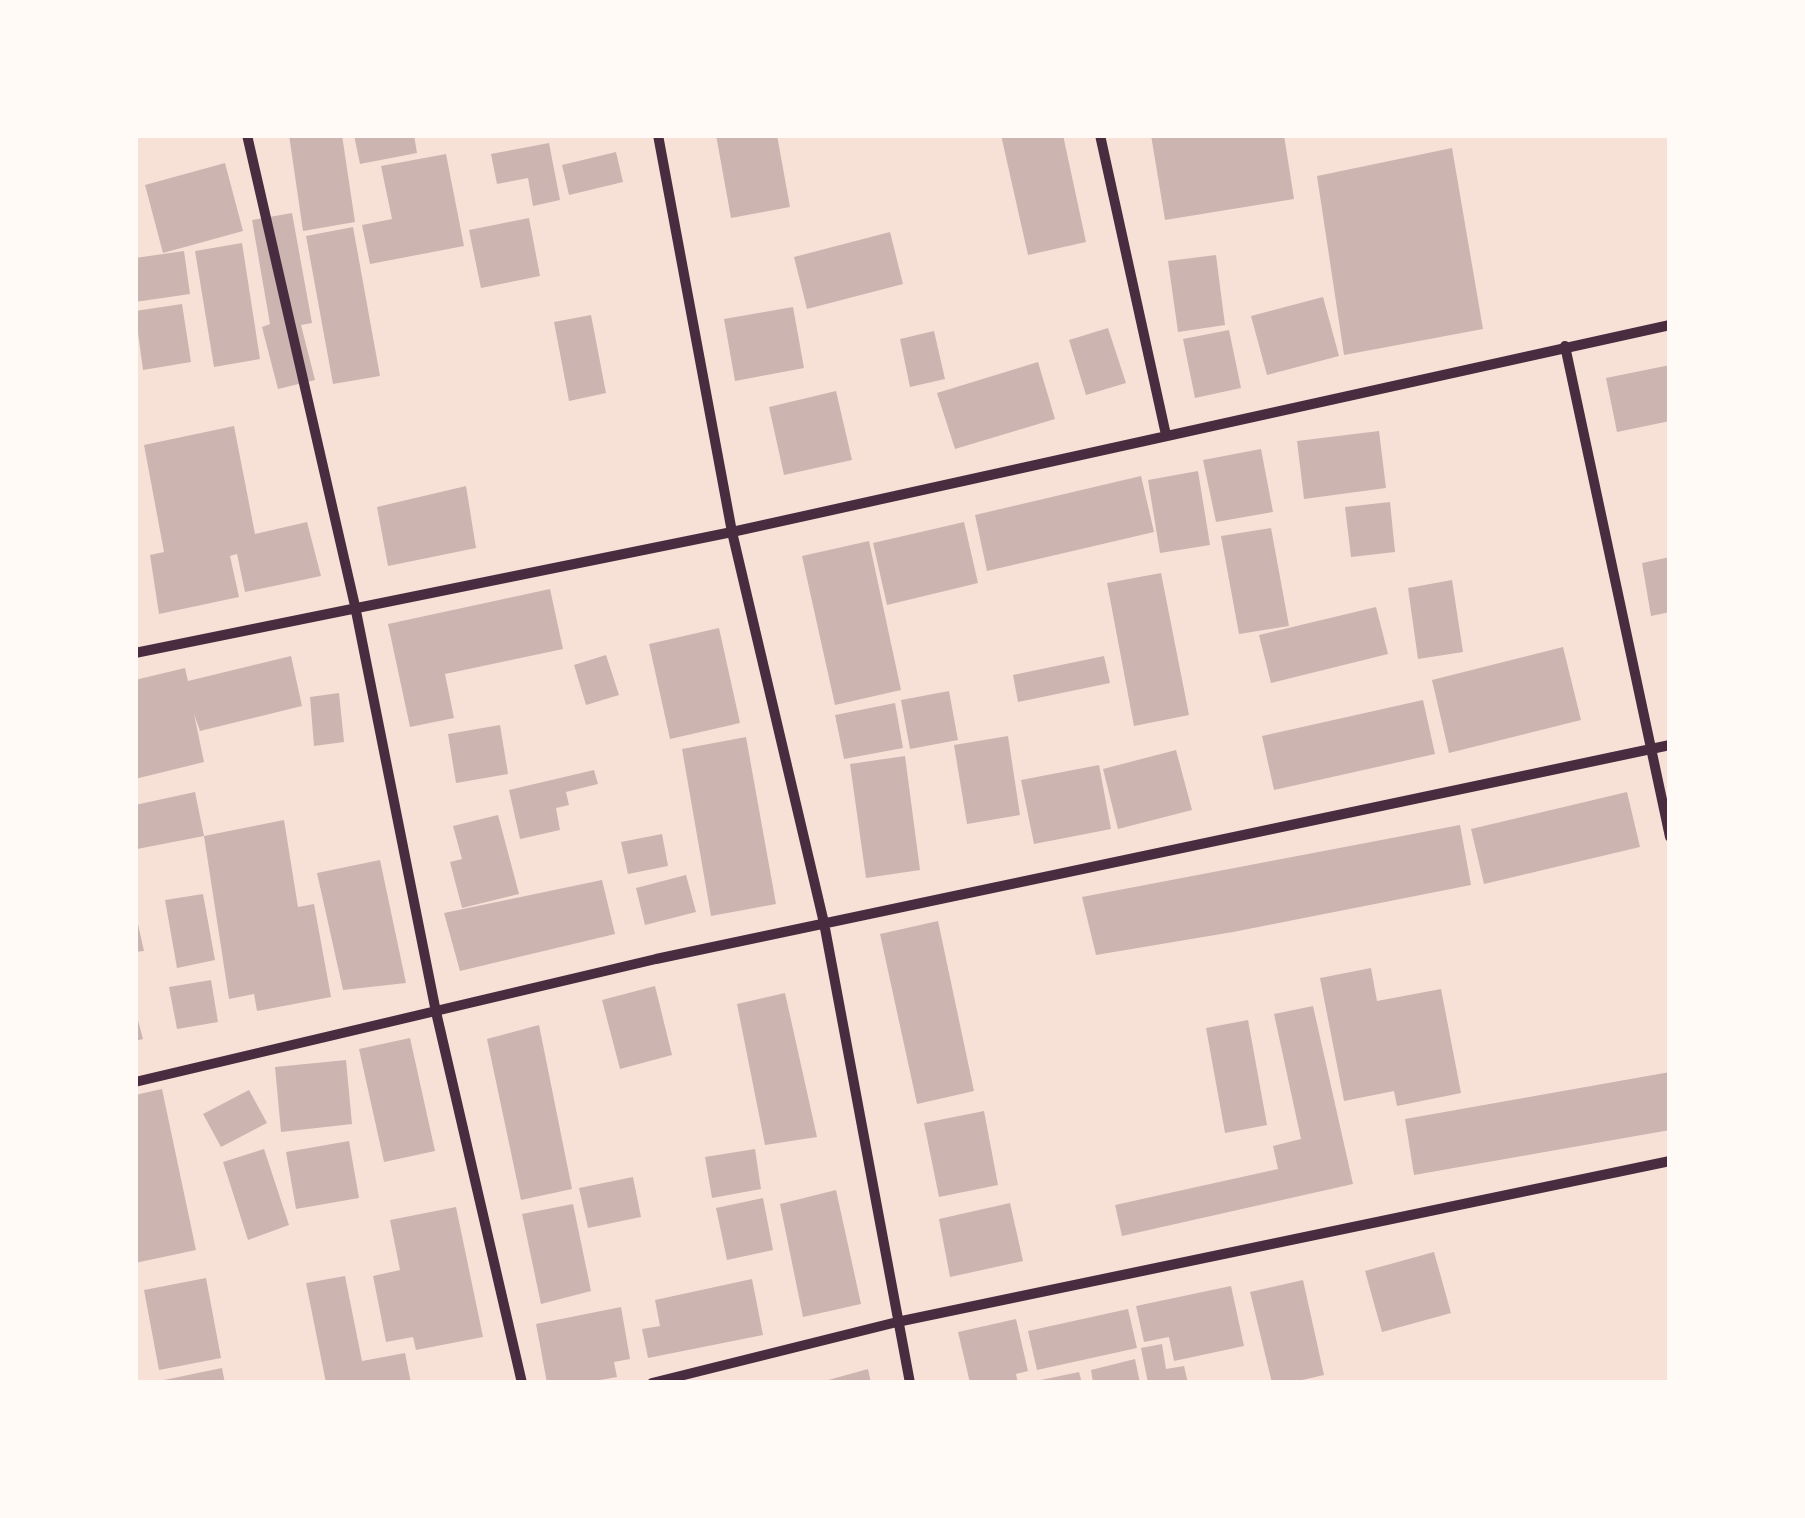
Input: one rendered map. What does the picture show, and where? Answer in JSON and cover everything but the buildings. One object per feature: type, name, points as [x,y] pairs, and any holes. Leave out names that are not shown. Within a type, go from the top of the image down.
[{"type":"street","points":[[247,135],[355,606],[436,1012],[522,1383]]},
{"type":"street","points":[[658,135],[732,532],[824,924],[910,1383]]},
{"type":"street","points":[[1100,135],[1166,435]]},
{"type":"street","points":[[135,653],[732,532],[1670,325]]},
{"type":"street","points":[[1565,346],[1670,837]]},
{"type":"street","points":[[135,1082],[656,959],[1670,745]]},
{"type":"street","points":[[652,1383],[897,1322],[1670,1161]]}]
